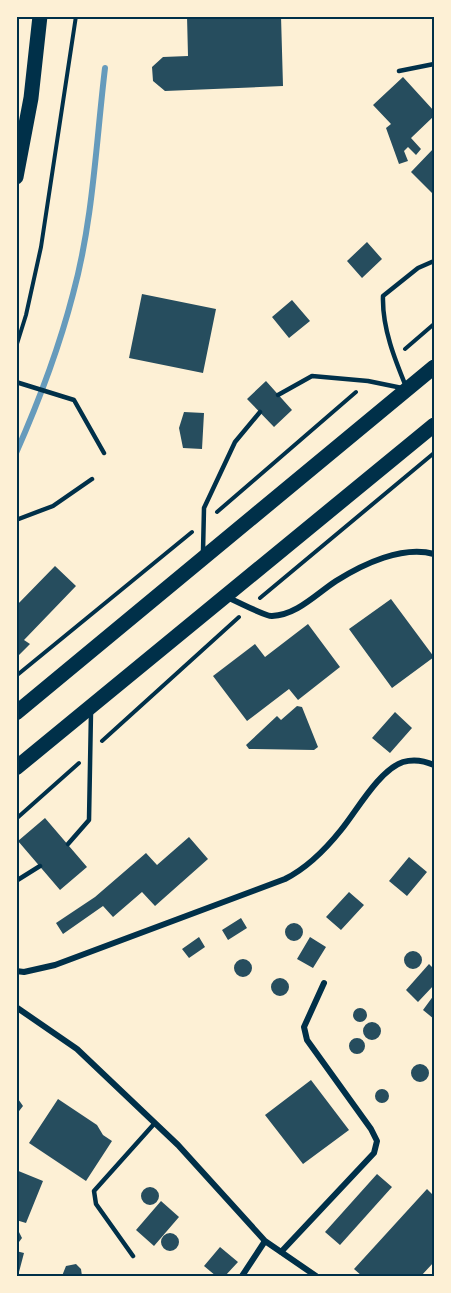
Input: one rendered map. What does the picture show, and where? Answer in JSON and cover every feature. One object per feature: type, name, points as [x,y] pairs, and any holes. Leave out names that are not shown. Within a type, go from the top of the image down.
[{"type":"main road","points":[[16,177],[31,98],[40,16]]},
{"type":"main road","points":[[16,713],[435,367]]},
{"type":"main road","points":[[16,768],[435,425]]},
{"type":"street","points":[[226,596],[269,617],[290,613],[337,580],[398,553],[421,550],[435,554]]},
{"type":"street","points":[[16,971],[24,972],[55,965],[285,879],[301,871],[340,832],[383,775],[402,762],[425,761],[435,765]]},
{"type":"street","points":[[280,1252],[374,1153],[376,1141],[371,1129],[307,1041],[304,1027],[324,982]]},
{"type":"street","points":[[16,1008],[77,1049],[178,1145],[265,1241],[316,1276]]},
{"type":"street","points":[[242,1276],[265,1241]]},
{"type":"lane","points":[[399,71],[435,64]]},
{"type":"lane","points":[[407,389],[394,358],[382,313],[383,296],[418,268],[435,261]]},
{"type":"lane","points":[[278,395],[312,376],[368,381],[407,389]]},
{"type":"lane","points":[[16,382],[74,400],[104,453]]},
{"type":"lane","points":[[202,559],[204,508],[235,442],[260,412]]},
{"type":"lane","points":[[16,520],[53,506],[92,479]]},
{"type":"lane","points":[[68,844],[89,820],[91,707]]},
{"type":"lane","points":[[16,881],[39,866]]},
{"type":"lane","points":[[133,1256],[96,1204],[94,1191],[154,1124]]},
{"type":"path","points":[[16,346],[26,315],[41,247],[76,16]]},
{"type":"path","points":[[394,358],[435,324]]},
{"type":"path","points":[[16,676],[205,522],[368,381]]},
{"type":"path","points":[[16,819],[251,607],[435,453]]},
{"type":"building","points":[[187,16],[281,16],[283,86],[165,91],[153,81],[152,67],[163,57],[188,56]]},
{"type":"building","points":[[403,77],[434,111],[434,116],[411,138],[421,149],[416,155],[408,147],[404,151],[408,161],[399,164],[386,128],[391,124],[373,105]]},
{"type":"building","points":[[434,148],[434,195],[411,172]]},
{"type":"building","points":[[367,242],[382,259],[362,278],[347,261]]},
{"type":"building","points":[[142,294],[216,309],[203,373],[129,358]]},
{"type":"building","points":[[292,300],[310,321],[289,338],[272,317]]},
{"type":"building","points":[[266,381],[292,410],[274,427],[247,399]]},
{"type":"building","points":[[184,412],[204,413],[202,449],[183,448],[179,428]]},
{"type":"building","points":[[55,566],[76,586],[24,640],[30,644],[16,658],[16,606]]},
{"type":"building","points":[[391,599],[434,657],[392,688],[349,629]]},
{"type":"building","points":[[308,624],[340,667],[298,700],[289,689],[247,721],[213,676],[255,644],[265,657]]},
{"type":"building","points":[[297,706],[302,707],[318,747],[314,750],[249,749],[246,745],[277,716],[281,720]]},
{"type":"building","points":[[395,712],[412,728],[390,753],[372,738]]},
{"type":"building","points":[[45,818],[87,867],[60,890],[18,841]]},
{"type":"building","points":[[189,837],[208,859],[155,906],[142,892],[113,917],[103,906],[63,934],[56,923],[95,897],[146,853],[157,865]]},
{"type":"building","points":[[409,857],[427,872],[407,896],[389,881]]},
{"type":"building","points":[[349,892],[364,905],[341,930],[326,917]]},
{"type":"building","points":[[241,918],[247,928],[228,940],[222,930]]},
{"type":"building","points":[[294,923],[300,926],[303,932],[300,938],[294,941],[288,938],[285,932],[288,926]]},
{"type":"building","points":[[199,937],[205,947],[189,958],[182,949]]},
{"type":"building","points":[[310,937],[326,947],[313,968],[297,959]]},
{"type":"building","points":[[413,951],[419,954],[422,960],[419,966],[413,969],[407,966],[404,960],[407,954]]},
{"type":"building","points":[[243,959],[249,962],[252,968],[249,974],[243,977],[237,974],[234,968],[237,962]]},
{"type":"building","points":[[429,964],[434,969],[434,985],[418,1002],[406,990]]},
{"type":"building","points":[[280,978],[286,981],[289,987],[286,993],[280,996],[274,993],[271,987],[274,981]]},
{"type":"building","points":[[434,995],[434,1019],[423,1010]]},
{"type":"building","points":[[357,1008],[363,1008],[367,1015],[363,1022],[357,1022],[353,1018],[353,1012]]},
{"type":"building","points":[[368,1022],[376,1022],[381,1027],[379,1038],[368,1040],[363,1035],[363,1027]]},
{"type":"building","points":[[357,1038],[363,1040],[365,1046],[363,1052],[357,1054],[351,1052],[349,1046],[351,1040]]},
{"type":"building","points":[[420,1064],[426,1067],[429,1073],[426,1079],[420,1082],[414,1079],[411,1073],[414,1067]]},
{"type":"building","points":[[311,1080],[349,1130],[303,1164],[265,1115]]},
{"type":"building","points":[[379,1089],[385,1089],[389,1096],[385,1103],[379,1103],[375,1099],[375,1093]]},
{"type":"building","points":[[16,1096],[23,1106],[16,1115]]},
{"type":"building","points":[[58,1099],[97,1125],[103,1135],[112,1141],[86,1181],[29,1143]]},
{"type":"building","points":[[16,1170],[43,1181],[26,1223],[16,1220]]},
{"type":"building","points":[[377,1174],[392,1187],[340,1245],[325,1232]]},
{"type":"building","points":[[150,1187],[156,1190],[159,1196],[156,1202],[150,1205],[144,1202],[141,1196],[144,1190]]},
{"type":"building","points":[[427,1189],[434,1196],[434,1262],[421,1276],[362,1276],[354,1269]]},
{"type":"building","points":[[161,1201],[179,1217],[154,1246],[136,1230]]},
{"type":"building","points":[[16,1226],[22,1238],[16,1246]]},
{"type":"building","points":[[170,1233],[176,1236],[179,1242],[176,1248],[170,1251],[164,1248],[161,1242],[164,1236]]},
{"type":"building","points":[[220,1247],[238,1262],[225,1276],[216,1276],[204,1266]]},
{"type":"building","points":[[16,1251],[24,1253],[19,1272],[16,1272]]},
{"type":"building","points":[[76,1264],[81,1269],[82,1276],[62,1276],[66,1266]]},
{"type":"waterway","points":[[16,453],[55,354],[80,266],[90,210],[105,68]]}]
